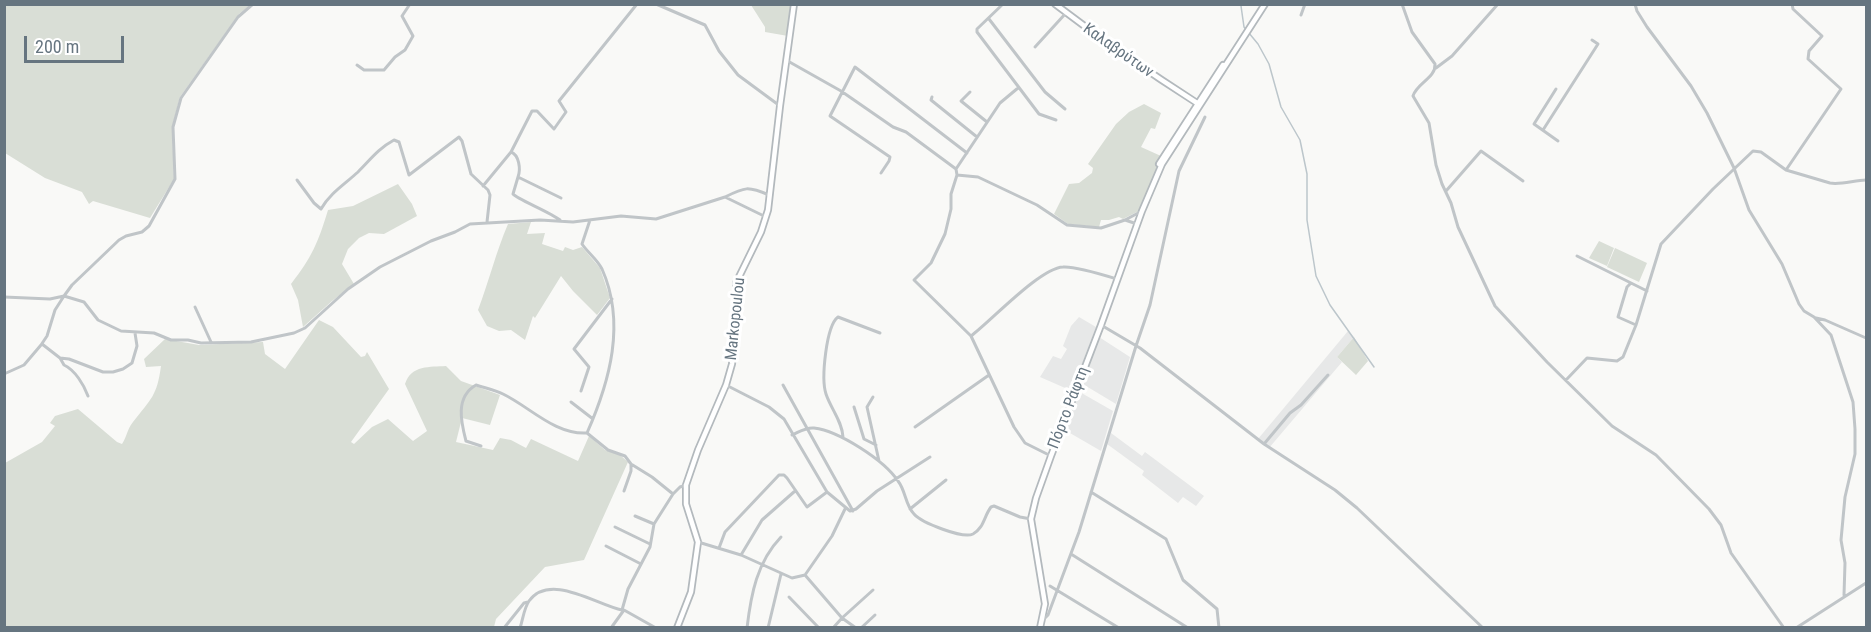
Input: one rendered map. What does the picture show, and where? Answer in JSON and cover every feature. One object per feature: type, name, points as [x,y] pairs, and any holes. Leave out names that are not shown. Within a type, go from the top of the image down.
[{"type":"main road","name":"Markopoulou","points":[[677,627],[691,592],[698,542],[686,504],[686,485],[698,450],[726,385],[735,343],[736,283],[766,217],[794,4]]},
{"type":"main road","name":"Καλαβρύτων","points":[[1055,4],[1197,106]]},
{"type":"main road","name":"Πόρτο Ράφτη","points":[[1040,627],[1045,602],[1031,519],[1051,456],[1162,157],[1265,4]]},
{"type":"street","points":[[4,374],[24,365],[42,344],[56,310],[72,285],[119,240],[142,232],[149,226],[175,179],[172,127],[181,98],[238,17],[253,4]]},
{"type":"street","points":[[357,64],[364,70],[384,70],[395,57],[405,50],[413,36],[402,16],[410,4]]},
{"type":"street","points":[[483,186],[511,152],[532,111],[537,111],[550,127],[554,129],[556,127],[566,112],[559,101],[637,4]]},
{"type":"street","points":[[656,4],[705,25],[719,51],[738,75],[780,106]]},
{"type":"street","points":[[1003,4],[977,29],[977,32],[1042,117],[1056,120]]},
{"type":"street","points":[[1301,15],[1305,4]]},
{"type":"street","points":[[1402,4],[1412,32],[1436,64],[1436,68]]},
{"type":"street","points":[[1498,4],[1452,56],[1436,68],[1413,96],[1429,123],[1432,149],[1458,227],[1495,306],[1612,426],[1656,455],[1710,509],[1721,525],[1731,553],[1784,627]]},
{"type":"street","points":[[1635,4],[1647,27],[1698,96],[1734,168],[1749,210],[1782,264],[1804,311],[1814,317],[1831,335],[1854,413],[1855,454],[1845,497],[1841,540],[1845,563],[1844,595]]},
{"type":"street","points":[[1786,170],[1840,89],[1808,59],[1809,51],[1822,36],[1793,9],[1792,4]]},
{"type":"street","points":[[1035,47],[1066,13]]},
{"type":"street","points":[[989,19],[1045,92],[1065,109]]},
{"type":"street","points":[[1543,130],[1598,44],[1592,40]]},
{"type":"street","points":[[786,60],[841,91],[893,127],[906,132],[956,170],[957,175],[951,194],[951,209],[945,234],[931,263],[914,280],[971,336],[1009,418],[1025,442],[1051,456]]},
{"type":"street","points":[[881,173],[890,158],[830,116],[855,67],[967,153]]},
{"type":"street","points":[[956,170],[1000,103],[1018,88]]},
{"type":"street","points":[[1556,89],[1534,124],[1558,141]]},
{"type":"street","points":[[970,92],[961,101],[987,122]]},
{"type":"street","points":[[936,105],[978,137]]},
{"type":"street","points":[[1042,621],[1048,615],[1071,554],[1150,305],[1176,182],[1183,160],[1205,117]]},
{"type":"street","points":[[972,132],[982,130]]},
{"type":"street","points":[[297,180],[321,209],[331,194],[394,140],[399,142],[409,175],[459,137],[471,174],[490,195],[487,222]]},
{"type":"street","points":[[1446,192],[1481,151],[1523,181]]},
{"type":"street","points":[[1566,380],[1587,358],[1620,360],[1628,347],[1636,325],[1661,244],[1753,151],[1761,152],[1786,170],[1836,184],[1866,180]]},
{"type":"street","points":[[511,152],[517,157],[519,167],[513,196],[529,202],[561,221]]},
{"type":"street","points":[[957,175],[978,177],[1037,205],[1067,225],[1101,228],[1125,220],[1142,211]]},
{"type":"street","points":[[518,177],[561,198]]},
{"type":"street","points":[[4,297],[50,299],[64,296],[84,302],[98,320],[121,331],[154,333],[171,340],[188,340],[201,344],[251,342],[294,333],[305,328],[348,289],[393,260],[470,224],[590,220],[621,216],[656,219],[745,188],[752,188],[770,196]]},
{"type":"street","points":[[725,196],[766,217]]},
{"type":"street","points":[[587,433],[603,397],[615,332],[612,299],[603,270],[582,244],[590,220]]},
{"type":"street","points":[[1125,220],[1137,224]]},
{"type":"street","points":[[1577,256],[1647,291]]},
{"type":"street","points":[[971,336],[1026,288],[1052,270],[1067,267],[1117,279]]},
{"type":"street","points":[[1632,284],[1627,287],[1618,316],[1636,325]]},
{"type":"street","points":[[581,391],[589,367],[574,349],[612,299]]},
{"type":"street","points":[[195,306],[211,342]]},
{"type":"street","points":[[843,437],[843,429],[824,388],[827,342],[835,319],[838,317],[880,333]]},
{"type":"street","points":[[1814,317],[1866,338]]},
{"type":"street","points":[[1101,325],[1136,346],[1264,444],[1335,490],[1483,627]]},
{"type":"street","points":[[60,358],[69,358],[103,372],[123,369],[135,359],[137,346],[135,333]]},
{"type":"street","points":[[42,344],[60,358],[63,365],[70,368],[84,384],[88,396]]},
{"type":"street","points":[[915,427],[988,375]]},
{"type":"street","points":[[1264,444],[1290,412],[1301,405],[1328,375]]},
{"type":"street","points":[[481,446],[466,441],[460,418],[460,410],[469,392],[476,385],[503,394],[541,419],[568,430],[587,433],[609,450],[625,456],[631,464],[673,494]]},
{"type":"street","points":[[726,385],[769,406],[784,419],[827,492],[846,509],[853,511]]},
{"type":"street","points":[[783,385],[853,511]]},
{"type":"street","points":[[873,398],[867,407],[879,461]]},
{"type":"street","points":[[571,402],[593,419]]},
{"type":"street","points":[[854,407],[864,439],[876,445]]},
{"type":"street","points":[[792,435],[813,428],[843,437],[879,461],[897,480],[902,486],[909,509],[918,518],[963,536],[973,534],[978,530],[991,507],[1031,519]]},
{"type":"street","points":[[853,511],[877,491],[930,457]]},
{"type":"street","points":[[624,491],[631,464]]},
{"type":"street","points":[[719,548],[725,532],[779,475],[784,475],[807,507],[827,492]]},
{"type":"street","points":[[909,509],[946,480]]},
{"type":"street","points":[[611,627],[623,610],[628,589],[650,544],[654,524],[673,494],[686,485]]},
{"type":"street","points":[[741,555],[762,520],[796,491]]},
{"type":"street","points":[[1091,492],[1166,539],[1183,580],[1216,609],[1219,627]]},
{"type":"street","points":[[698,542],[741,555],[792,578],[805,575],[832,536],[846,509]]},
{"type":"street","points":[[635,516],[654,524]]},
{"type":"street","points":[[615,527],[650,544]]},
{"type":"street","points":[[747,627],[753,587],[766,554],[781,537]]},
{"type":"street","points":[[606,546],[641,564]]},
{"type":"street","points":[[1071,554],[1188,627]]},
{"type":"street","points":[[768,627],[781,574]]},
{"type":"street","points":[[805,575],[843,618],[856,627]]},
{"type":"street","points":[[1796,627],[1866,582]]},
{"type":"street","points":[[1050,586],[1119,627]]},
{"type":"street","points":[[504,627],[524,603],[536,594],[544,591],[564,590],[623,610],[656,627]]},
{"type":"street","points":[[833,627],[873,590]]},
{"type":"street","points":[[789,597],[819,627]]},
{"type":"street","points":[[1045,602],[1052,601]]},
{"type":"street","points":[[520,627],[528,602]]},
{"type":"street","points":[[861,627],[875,615]]},
{"type":"shaded area","points":[[4,5],[250,5],[239,14],[180,97],[172,127],[174,179],[150,218],[93,201],[89,204],[82,192],[45,178],[5,153]]},
{"type":"shaded area","points":[[751,5],[793,5],[788,36],[765,32],[765,27]]},
{"type":"shaded area","points":[[1144,104],[1161,113],[1155,129],[1151,128],[1141,147],[1161,156],[1141,210],[1123,219],[1119,217],[1101,220],[1099,227],[1068,224],[1054,214],[1069,184],[1079,183],[1092,173],[1093,168],[1088,164],[1116,124],[1129,112]]},
{"type":"shaded area","points":[[398,184],[412,204],[417,216],[384,234],[369,233],[359,238],[348,249],[342,264],[354,284],[303,327],[298,300],[291,284],[314,249],[328,210],[353,206]]},
{"type":"shaded area","points":[[531,222],[527,234],[545,233],[542,244],[563,251],[565,247],[573,250],[582,247],[600,268],[610,298],[597,315],[561,276],[535,318],[533,316],[525,340],[511,330],[499,331],[487,326],[478,310],[508,224]]},
{"type":"shaded area","points":[[1599,241],[1614,248],[1607,266],[1589,258]]},
{"type":"shaded area","points":[[1615,248],[1647,263],[1639,282],[1607,267]]},
{"type":"shaded area","points":[[1079,317],[1096,327],[1072,391],[1040,377],[1053,356],[1061,359],[1067,349],[1063,346],[1071,326]]},
{"type":"shaded area","points":[[319,320],[333,327],[361,357],[367,352],[389,389],[351,442],[354,444],[372,427],[388,419],[413,441],[427,431],[405,384],[416,370],[446,366],[461,381],[500,395],[490,425],[462,418],[456,442],[493,450],[500,438],[511,440],[526,448],[531,439],[578,461],[589,436],[605,450],[620,455],[628,462],[584,560],[545,567],[496,619],[494,627],[5,628],[5,463],[42,442],[55,426],[50,423],[55,416],[78,409],[122,444],[131,425],[149,402],[157,384],[161,366],[146,367],[144,359],[165,339],[199,345],[263,342],[265,354],[285,369]]},
{"type":"shaded area","points":[[1348,331],[1354,337],[1337,357],[1342,362],[1269,448],[1258,439]]},
{"type":"shaded area","points":[[1099,337],[1130,357],[1116,404],[1081,383]]},
{"type":"shaded area","points":[[1354,337],[1368,361],[1356,375],[1337,357]]},
{"type":"shaded area","points":[[1078,391],[1113,411],[1101,451],[1063,429]]},
{"type":"shaded area","points":[[1111,433],[1142,456],[1145,452],[1204,496],[1196,506],[1183,497],[1178,503],[1142,475],[1144,471],[1107,444]]},
{"type":"waterway","points":[[1243,4],[1241,6],[1244,27],[1258,44],[1269,64],[1281,107],[1300,140],[1307,174],[1307,220],[1316,276],[1330,305],[1374,367]]}]
